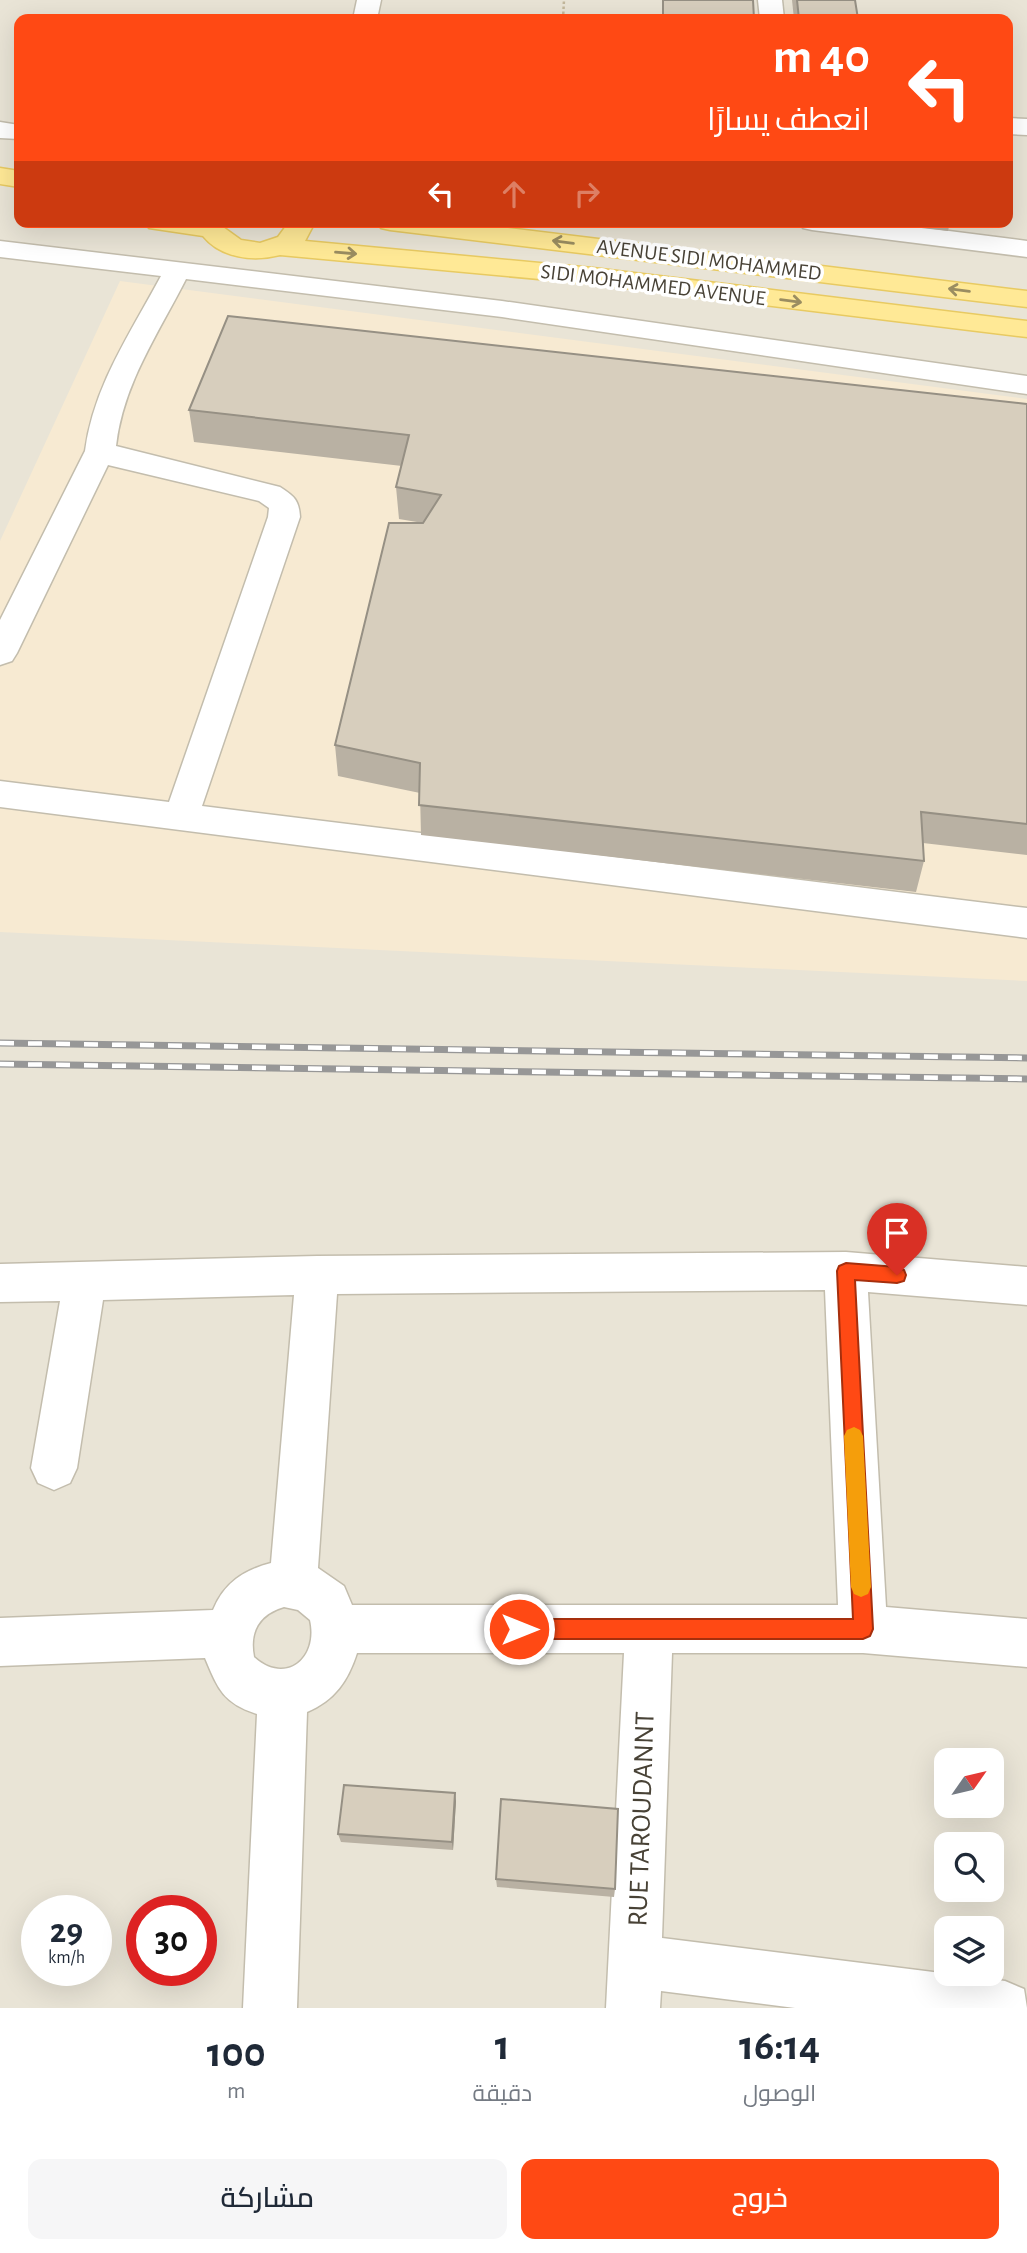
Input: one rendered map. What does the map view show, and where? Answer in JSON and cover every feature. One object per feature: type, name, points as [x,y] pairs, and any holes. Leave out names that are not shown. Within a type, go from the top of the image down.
[{"type":"main road","points":[[213,228],[217,240],[234,248]]},
{"type":"main road","points":[[278,247],[296,237],[300,228]]},
{"type":"main road","name":"AVENUE SIDI MOHAMMED","points":[[440,228],[1027,299]]},
{"type":"main road","name":"SIDI MOHAMMED AVENUE","points":[[234,248],[256,251],[278,247],[593,276],[1027,329]]},
{"type":"street","points":[[908,228],[971,232],[1027,249]]},
{"type":"street","points":[[217,275],[234,248]]},
{"type":"street","points":[[0,249],[502,309],[1027,385]]},
{"type":"street","points":[[0,653],[100,451],[100,433],[114,391],[177,271]]},
{"type":"street","points":[[100,451],[120,459],[269,494],[284,504],[284,517],[181,817]]},
{"type":"street","points":[[0,794],[1027,923]]},
{"type":"street","points":[[846,1271],[863,1629]]},
{"type":"street","points":[[0,1283],[317,1275],[846,1271],[1027,1286]]},
{"type":"street","points":[[293,1583],[317,1275]]},
{"type":"street","points":[[54,1468],[85,1282]]},
{"type":"street","points":[[293,1583],[310,1588],[323,1598],[333,1611],[337,1629],[336,1646],[323,1672],[301,1689],[283,1693],[262,1691],[244,1681],[229,1654],[228,1633],[239,1607],[251,1594],[267,1586],[293,1583]]},
{"type":"street","points":[[337,1629],[863,1629],[1027,1643]]},
{"type":"street","name":"RUE TAROUDANNT","points":[[634,1984],[649,1630]]},
{"type":"street","points":[[0,1642],[228,1633]]},
{"type":"street","points":[[270,2008],[283,1693]]},
{"type":"street","points":[[634,1984],[1005,2008]]},
{"type":"shaded area","points":[[0,0],[1027,0],[1027,2008],[0,2008]]},
{"type":"shaded area","points":[[120,281],[1027,399],[1027,981],[0,932],[0,541]]},
{"type":"building","points":[[663,0],[753,0],[754,14],[663,14]]},
{"type":"building","points":[[797,0],[855,0],[857,14],[798,14]]},
{"type":"building","points":[[228,316],[1027,404],[1027,824],[921,812],[924,861],[419,805],[420,763],[335,745],[389,523],[423,523],[441,495],[396,487],[409,435],[189,410]]},
{"type":"building","points":[[344,1785],[455,1793],[452,1842],[338,1834]]},
{"type":"building","points":[[501,1799],[618,1809],[615,1889],[496,1879]]},
{"type":"railway","points":[[0,1043],[1027,1058]]},
{"type":"railway","points":[[0,1064],[1027,1079]]},
{"type":"slow traffic","points":[[854,1436],[861,1587]]},
{"type":"route","points":[[519,1629],[863,1629],[846,1271],[897,1275]]}]
